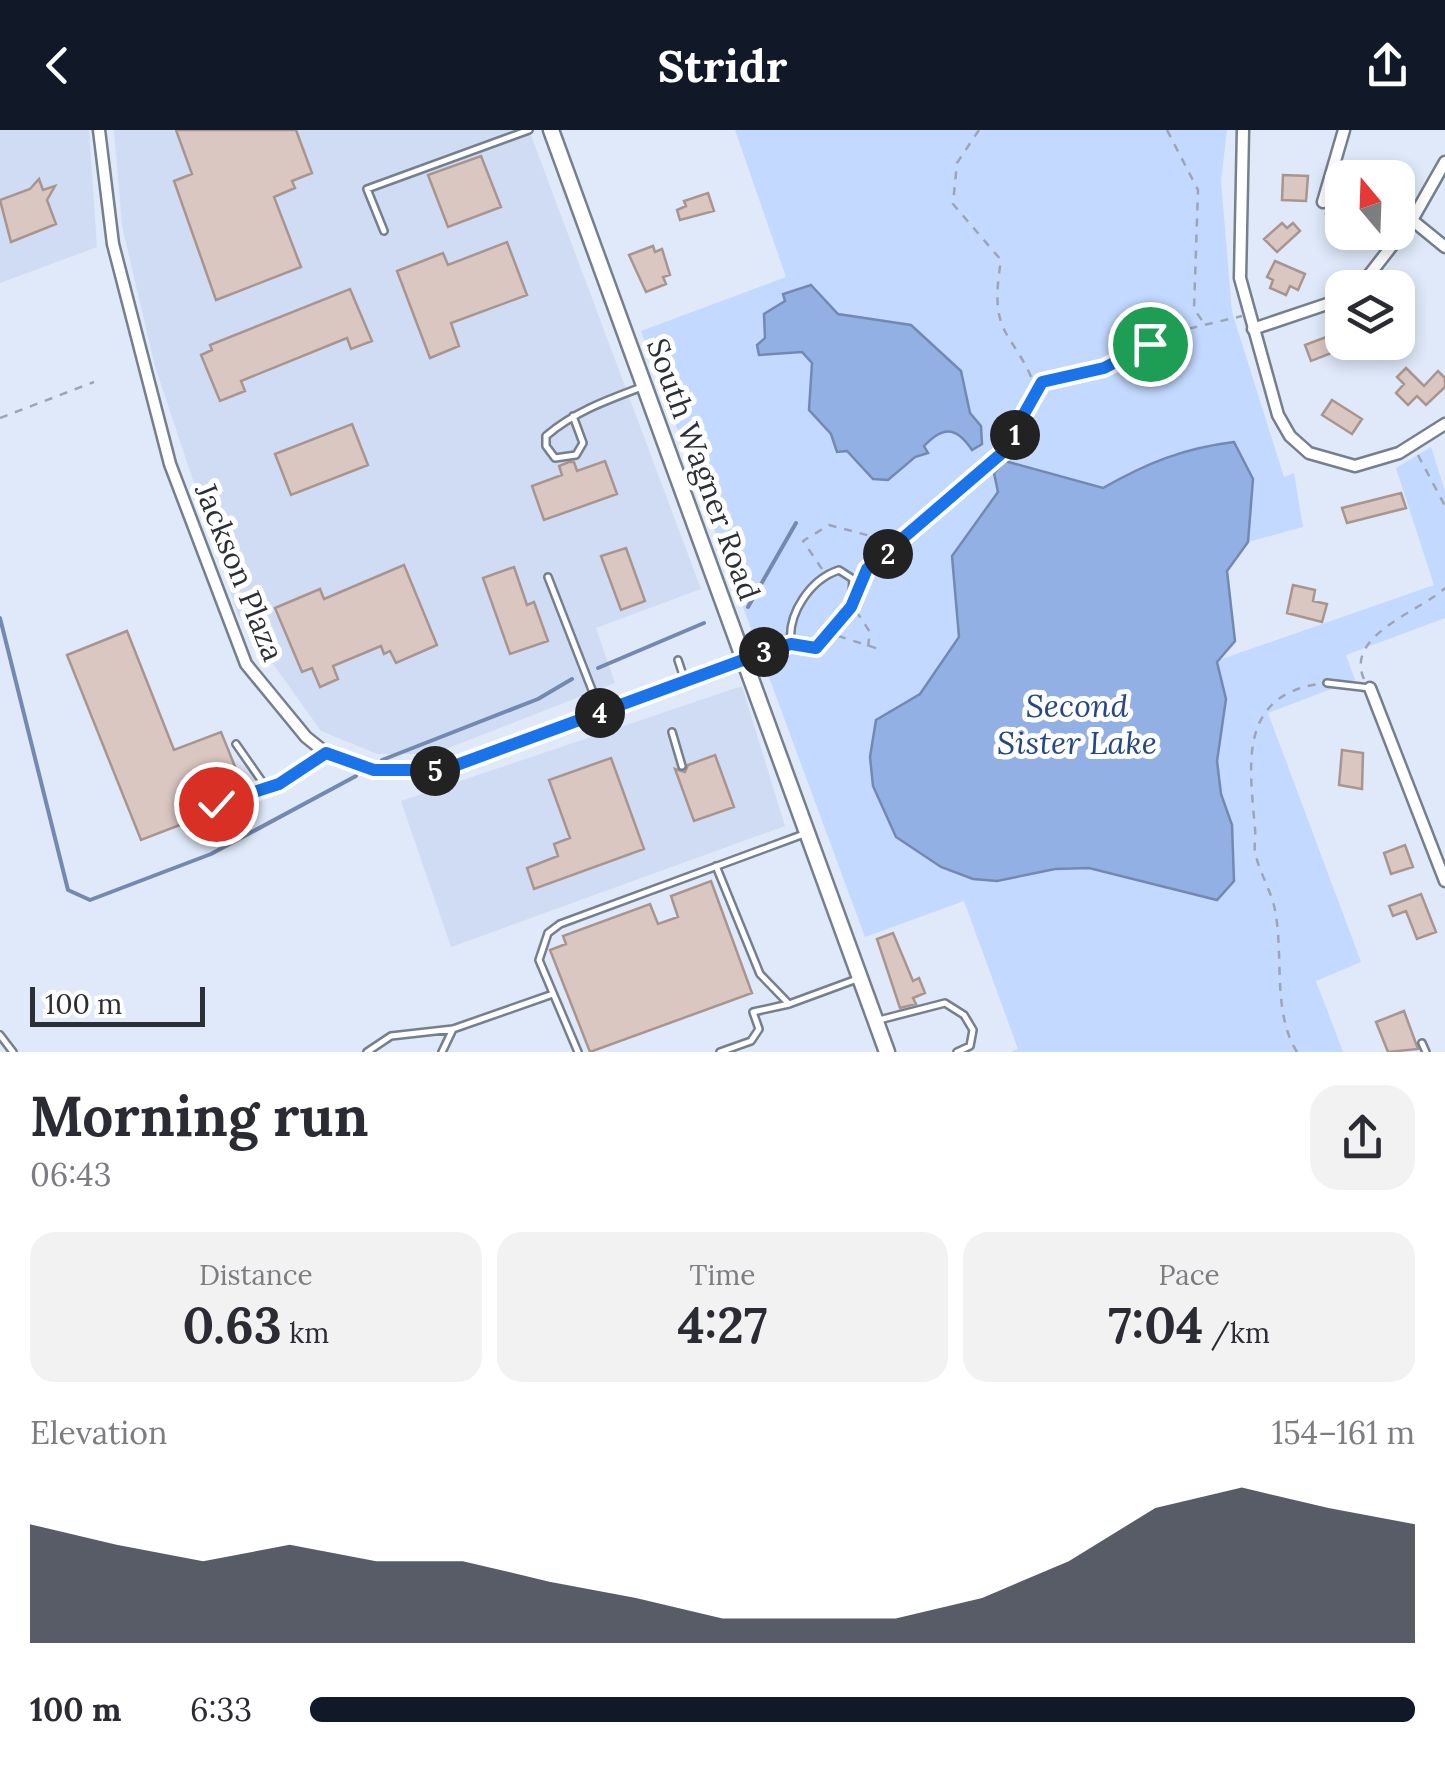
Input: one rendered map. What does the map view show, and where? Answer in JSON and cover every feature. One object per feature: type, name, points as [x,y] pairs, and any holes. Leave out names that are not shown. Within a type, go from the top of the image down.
[{"type":"main road","name":"South Wagner Road","points":[[551,130],[887,1052]]},
{"type":"street","name":"Jackson Plaza","points":[[98,130],[104,194],[123,294],[154,414],[205,565],[246,664],[280,710],[326,753],[374,770],[443,770],[745,662]]},
{"type":"street","points":[[1244,130],[1240,278],[1278,415],[1290,436],[1309,454],[1354,466],[1376,462],[1414,445],[1445,424]]},
{"type":"street","points":[[1324,202],[1344,130]]},
{"type":"street","points":[[1415,215],[1445,162]]},
{"type":"street","points":[[1415,222],[1445,246]]},
{"type":"street","points":[[1374,270],[1389,250]]},
{"type":"street","points":[[1252,329],[1325,305]]},
{"type":"street","points":[[1370,688],[1445,881]]},
{"type":"lane","points":[[384,231],[368,189],[529,130]]},
{"type":"lane","points":[[573,416],[584,442],[576,456],[555,458],[546,446],[546,436],[573,416],[644,386]]},
{"type":"lane","points":[[745,662],[791,644],[816,648],[832,634],[851,607],[853,579],[840,570],[826,574],[797,608],[789,630],[791,644]]},
{"type":"lane","points":[[548,576],[601,713]]},
{"type":"lane","points":[[678,660],[686,684]]},
{"type":"lane","points":[[1327,683],[1370,688]]},
{"type":"lane","points":[[672,732],[682,766]]},
{"type":"lane","points":[[236,744],[266,788]]},
{"type":"lane","points":[[216,804],[266,788],[326,753]]},
{"type":"lane","points":[[578,1052],[539,960],[548,933],[560,924],[807,833]]},
{"type":"lane","points":[[716,866],[760,974],[790,1004]]},
{"type":"lane","points":[[720,1052],[751,1041],[758,1029],[753,1012],[790,1004],[860,978]]},
{"type":"lane","points":[[367,1052],[391,1036],[454,1028],[554,994]]},
{"type":"lane","points":[[876,1021],[945,1003],[964,1016],[973,1030],[970,1046],[957,1052]]},
{"type":"lane","points":[[442,1052],[454,1028]]},
{"type":"lane","points":[[0,1035],[13,1052]]},
{"type":"lane","points":[[1422,1043],[1426,1052]]},
{"type":"path","points":[[980,130],[957,163],[953,204],[1001,260],[996,293],[998,324],[1028,366],[1037,391]]},
{"type":"path","points":[[1168,130],[1198,190],[1194,309],[1205,324]]},
{"type":"path","points":[[867,654],[870,646],[864,618],[851,607],[867,569],[1002,453],[1042,382],[1104,368],[1166,336],[1249,315]]},
{"type":"path","points":[[0,418],[94,382]]},
{"type":"path","points":[[1414,445],[1445,506]]},
{"type":"path","points":[[826,574],[803,541],[829,524],[893,539],[898,545]]},
{"type":"path","points":[[1370,688],[1361,674],[1370,642],[1445,588]]},
{"type":"path","points":[[832,634],[879,650]]},
{"type":"path","points":[[1296,1052],[1285,1033],[1275,910],[1255,852],[1250,758],[1259,722],[1271,702],[1288,691],[1327,683]]},
{"type":"shaded area","points":[[0,130],[89,130],[97,247],[0,283]]},
{"type":"shaded area","points":[[114,130],[529,130],[701,589],[596,628],[615,683],[433,754],[377,754],[321,731],[238,615],[155,366],[122,226]]},
{"type":"shaded area","points":[[735,130],[1227,130],[1221,181],[1232,312],[1284,477],[1294,473],[1303,527],[1248,542],[1227,571],[1235,641],[1219,660],[1434,585],[1396,468],[1431,447],[1445,491],[1445,618],[1346,655],[1355,680],[1268,713],[1361,962],[1316,981],[1343,1052],[1011,1052],[1018,1049],[964,901],[865,937],[641,331],[786,277]]},
{"type":"shaded area","points":[[742,686],[785,826],[451,947],[401,801]]},
{"type":"water","points":[[811,285],[838,314],[911,325],[961,371],[970,413],[981,426],[982,444],[972,450],[960,436],[943,432],[924,446],[928,453],[915,457],[888,480],[873,479],[847,451],[837,452],[831,434],[809,410],[812,363],[802,352],[759,355],[757,345],[765,338],[764,314],[785,301],[783,294]]},
{"type":"water","name":"Second Sister Lake","points":[[1234,442],[1253,479],[1248,542],[1227,571],[1235,641],[1217,662],[1226,699],[1217,761],[1221,794],[1232,825],[1234,881],[1217,900],[1089,868],[1055,869],[997,881],[973,879],[941,867],[896,837],[873,786],[870,757],[876,720],[920,694],[959,637],[952,556],[998,492],[994,473],[1005,461],[1103,488],[1166,458]]},
{"type":"building","points":[[176,130],[296,130],[312,173],[292,181],[295,188],[274,197],[301,267],[216,300],[174,181],[192,174]]},
{"type":"building","points":[[481,156],[501,207],[448,227],[428,175]]},
{"type":"building","points":[[1283,175],[1308,176],[1306,201],[1282,200]]},
{"type":"building","points":[[39,179],[43,190],[55,186],[47,200],[56,224],[11,242],[0,200],[30,189]]},
{"type":"building","points":[[708,193],[714,211],[680,220],[677,210],[686,206],[684,201]]},
{"type":"building","points":[[1282,223],[1287,228],[1293,223],[1300,231],[1277,252],[1264,239]]},
{"type":"building","points":[[507,242],[527,295],[451,323],[459,346],[430,358],[397,271],[443,253],[448,265]]},
{"type":"building","points":[[653,246],[655,252],[662,249],[670,275],[663,277],[666,284],[646,292],[629,255]]},
{"type":"building","points":[[1275,261],[1305,274],[1298,290],[1290,286],[1286,295],[1270,288],[1273,280],[1267,277]]},
{"type":"building","points":[[350,289],[372,341],[351,349],[347,338],[241,381],[245,391],[220,401],[201,355],[212,350],[210,345]]},
{"type":"building","points":[[1325,337],[1325,356],[1311,361],[1305,345]]},
{"type":"building","points":[[1406,368],[1424,386],[1438,371],[1445,378],[1445,387],[1426,405],[1417,396],[1408,405],[1396,393],[1404,384],[1397,377]]},
{"type":"building","points":[[1332,400],[1362,419],[1352,434],[1322,415]]},
{"type":"building","points":[[352,424],[368,465],[291,495],[275,454]]},
{"type":"building","points":[[605,461],[617,494],[544,520],[532,486],[562,475],[559,466],[569,462],[574,462],[577,471]]},
{"type":"building","points":[[1401,493],[1406,508],[1347,523],[1342,508]]},
{"type":"building","points":[[626,548],[645,601],[621,610],[601,556]]},
{"type":"building","points":[[404,565],[437,645],[396,663],[390,651],[384,654],[381,646],[333,666],[338,679],[320,687],[312,668],[302,672],[275,608],[320,589],[324,599]]},
{"type":"building","points":[[514,567],[527,605],[534,602],[548,641],[510,654],[483,578]]},
{"type":"building","points":[[1293,585],[1315,590],[1313,601],[1327,604],[1322,622],[1287,613]]},
{"type":"building","points":[[127,631],[174,750],[221,732],[240,779],[190,799],[198,818],[141,840],[67,655]]},
{"type":"building","points":[[1342,750],[1363,753],[1362,789],[1339,785]]},
{"type":"building","points":[[715,755],[734,807],[694,821],[675,769],[685,772],[688,765]]},
{"type":"building","points":[[611,758],[644,849],[534,889],[527,868],[558,856],[554,844],[570,838],[549,780]]},
{"type":"building","points":[[1405,845],[1413,867],[1391,874],[1384,853]]},
{"type":"building","points":[[711,881],[752,993],[590,1052],[550,950],[566,944],[563,936],[650,904],[658,924],[678,917],[671,896]]},
{"type":"building","points":[[1421,894],[1436,932],[1417,939],[1406,911],[1393,916],[1389,906]]},
{"type":"building","points":[[893,933],[913,981],[919,978],[925,993],[913,998],[916,1004],[900,1008],[877,939]]},
{"type":"building","points":[[1404,1011],[1418,1049],[1388,1052],[1376,1022]]},
{"type":"waterway","points":[[748,607],[796,523]]},
{"type":"waterway","points":[[0,618],[68,890],[90,900],[211,854],[356,776]]},
{"type":"waterway","points":[[598,668],[704,623]]},
{"type":"waterway","points":[[382,760],[538,699],[572,679]]},
{"type":"route","points":[[216,804],[279,784],[326,753],[374,770],[443,770],[765,652],[791,644],[816,648],[832,634],[851,607],[867,569],[1002,453],[1042,382],[1104,368],[1150,344]]}]
